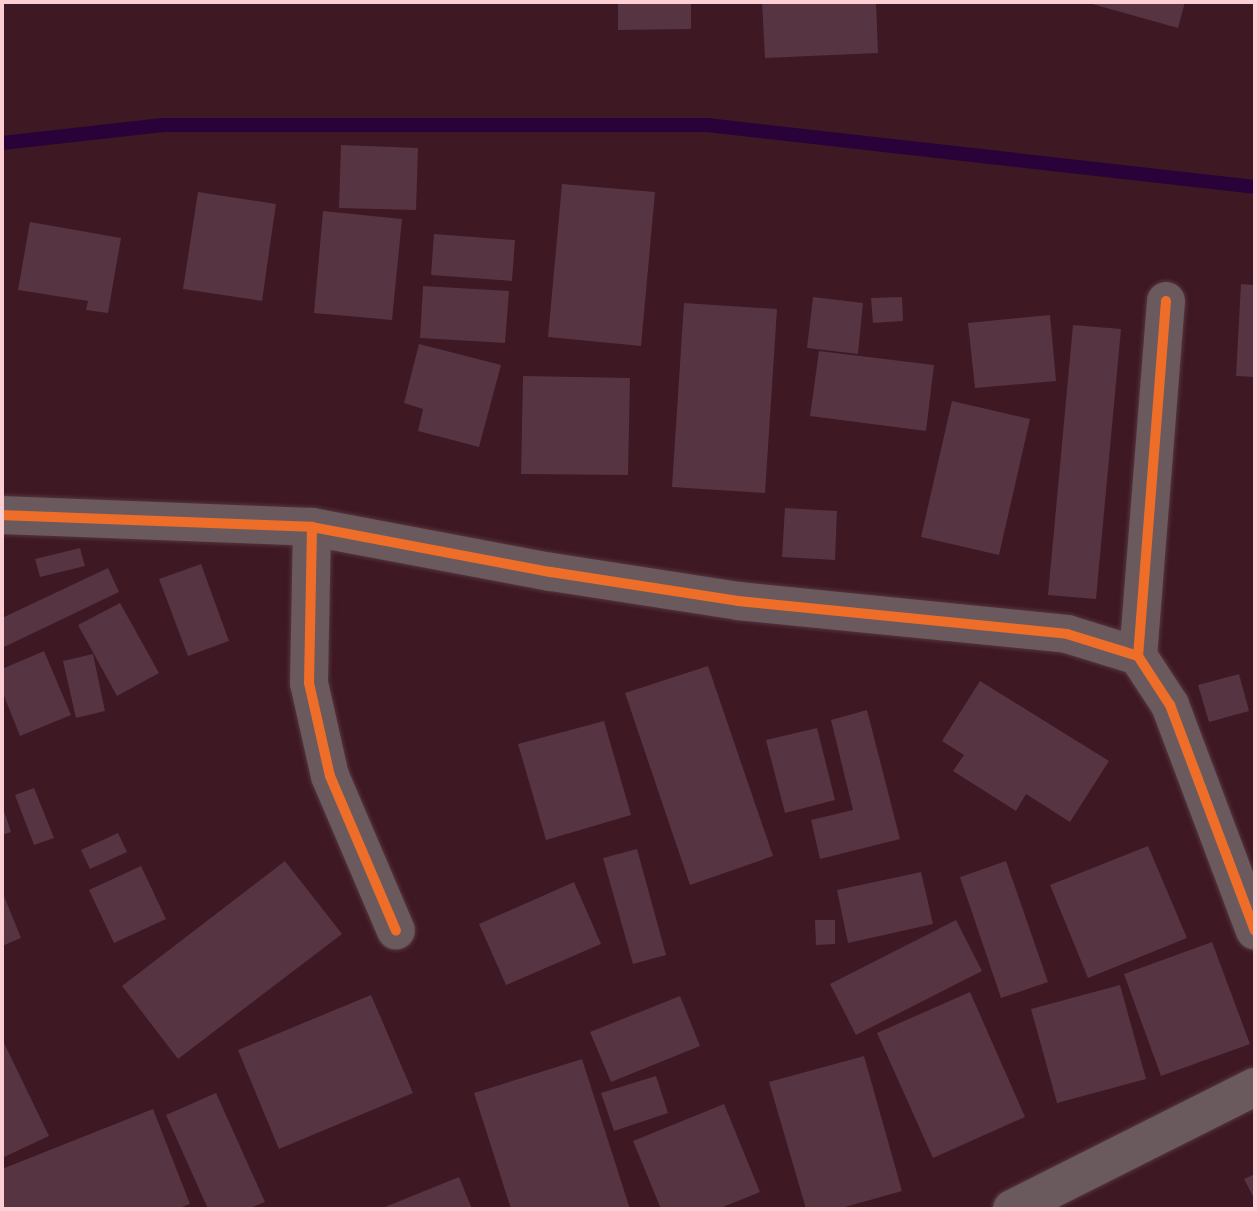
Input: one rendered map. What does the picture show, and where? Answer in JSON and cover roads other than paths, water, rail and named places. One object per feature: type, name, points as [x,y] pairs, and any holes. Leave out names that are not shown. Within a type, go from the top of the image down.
[{"type":"street","points":[[1166,302],[1138,656],[1170,705],[1255,931]]},
{"type":"street","points":[[2,515],[312,527],[551,572],[738,601],[1067,635],[1138,656]]},
{"type":"street","points":[[312,527],[309,683],[330,776],[396,931]]},
{"type":"street","points":[[1012,1209],[1255,1087]]},
{"type":"waterway","points":[[2,143],[163,125],[707,125],[1255,187]]}]
